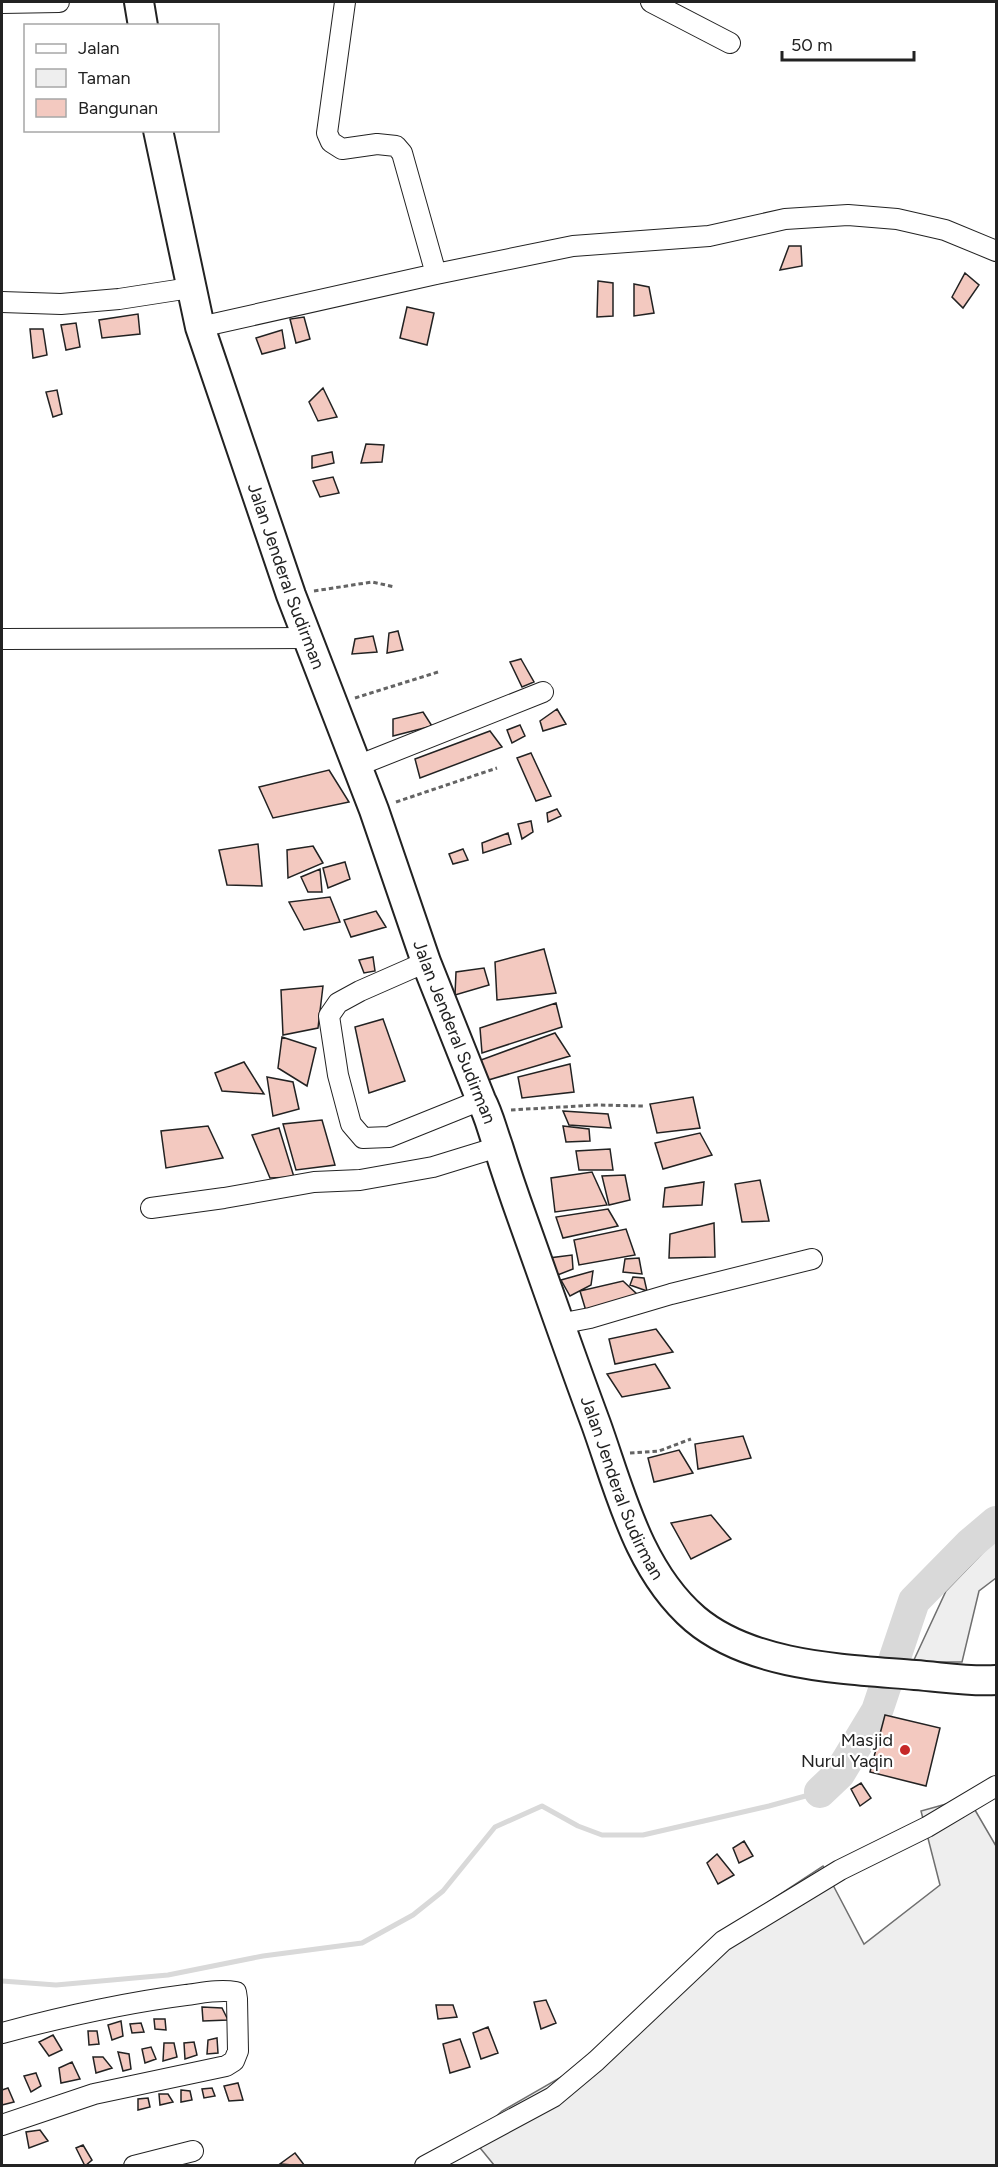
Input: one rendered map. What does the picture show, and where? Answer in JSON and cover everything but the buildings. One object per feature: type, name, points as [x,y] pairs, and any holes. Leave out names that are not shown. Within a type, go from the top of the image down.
[{"type":"highway","points":[[139,2],[143,24]]},
{"type":"highway","name":"Jalan Jenderal Sudirman","points":[[158,132],[200,327],[291,595],[374,810],[426,963],[484,1106],[559,1324],[633,1528],[652,1566],[674,1598],[697,1620],[725,1638],[766,1655],[816,1666],[870,1673],[996,1680]]},
{"type":"street","points":[[2,3],[59,2]]},
{"type":"street","points":[[345,2],[327,133],[331,142],[342,149],[377,144],[396,146],[402,153],[436,274]]},
{"type":"street","points":[[651,2],[730,42]]},
{"type":"street","points":[[200,327],[573,246],[710,237],[785,219],[848,215],[897,219],[945,230],[996,251]]},
{"type":"street","points":[[2,302],[62,304],[119,299],[190,288]]},
{"type":"street","points":[[2,639],[307,638]]},
{"type":"street","points":[[357,766],[543,692]]},
{"type":"street","points":[[426,963],[360,991],[338,1003],[329,1016],[338,1075],[351,1124],[363,1138],[389,1137],[484,1106]]},
{"type":"street","points":[[151,1208],[314,1182],[360,1180],[433,1167],[498,1147]]},
{"type":"street","points":[[559,1324],[599,1316],[671,1294],[812,1259]]},
{"type":"street","points":[[425,2166],[553,2097],[596,2061],[723,1941],[840,1870],[927,1827],[996,1786]]},
{"type":"street","points":[[2,2033],[64,2017],[171,1997],[225,1990],[236,1992],[238,2051],[234,2061],[226,2066],[94,2094],[2,2125]]},
{"type":"street","points":[[134,2166],[193,2151]]},
{"type":"path","points":[[291,595],[372,582],[395,587]]},
{"type":"path","points":[[334,704],[438,672]]},
{"type":"path","points":[[374,810],[497,768]]},
{"type":"path","points":[[484,1106],[644,1106]]},
{"type":"path","points":[[607,1454],[659,1451],[691,1439]]},
{"type":"green space","points":[[996,1539],[996,1578],[979,1591],[962,1662],[913,1662],[946,1591]]},
{"type":"green space","points":[[968,1798],[996,1846],[996,2165],[494,2165],[472,2138],[502,2111],[617,2045],[765,1904],[823,1866],[864,1944],[940,1885],[921,1811]]},
{"type":"waterway","points":[[820,1792],[839,1774],[877,1711],[914,1601],[970,1544],[996,1522]]},
{"type":"waterway","points":[[2,1981],[56,1985],[168,1975],[263,1956],[362,1943],[413,1915],[443,1891],[495,1827],[542,1806],[578,1826],[602,1835],[643,1835],[820,1792]]},
{"type":"place","name":"Masjid Nurul Yaqin","points":[[905,1750]]}]
